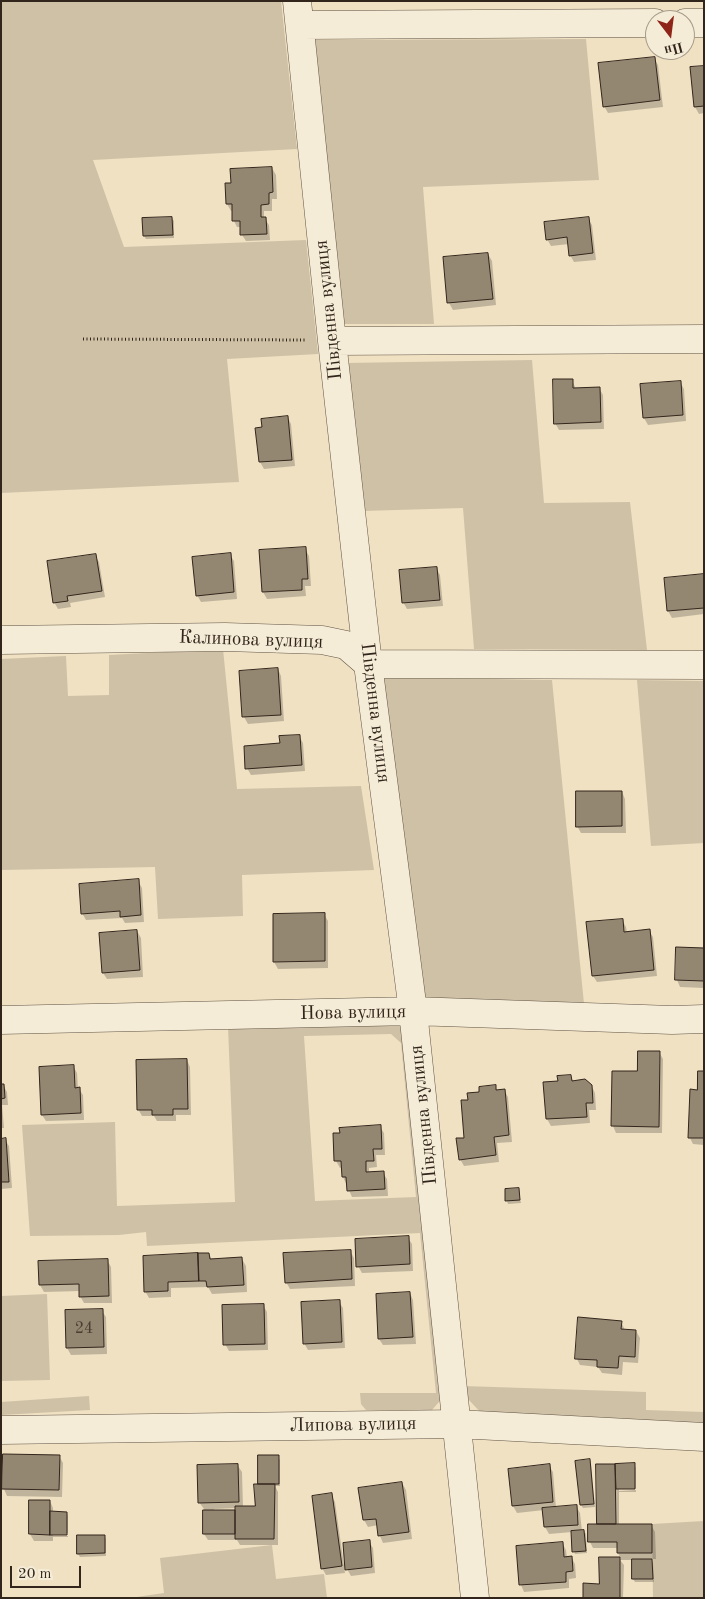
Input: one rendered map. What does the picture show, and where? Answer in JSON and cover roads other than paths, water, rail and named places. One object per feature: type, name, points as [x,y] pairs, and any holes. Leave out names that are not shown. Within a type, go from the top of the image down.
[{"type":"street","points":[[299,13],[645,23]]},
{"type":"street","name":"Південна вулиця","points":[[299,13],[332,341],[368,664],[413,1011],[475,1598]]},
{"type":"street","points":[[332,341],[704,339]]},
{"type":"street","name":"Калинова вулиця","points":[[1,640],[225,637],[322,640],[346,645],[368,664]]},
{"type":"street","points":[[368,664],[704,665]]},
{"type":"street","name":"Нова вулиця","points":[[1,1020],[413,1011],[672,1020],[704,1019]]},
{"type":"street","name":"Липова вулиця","points":[[1,1430],[457,1424],[704,1437]]}]
